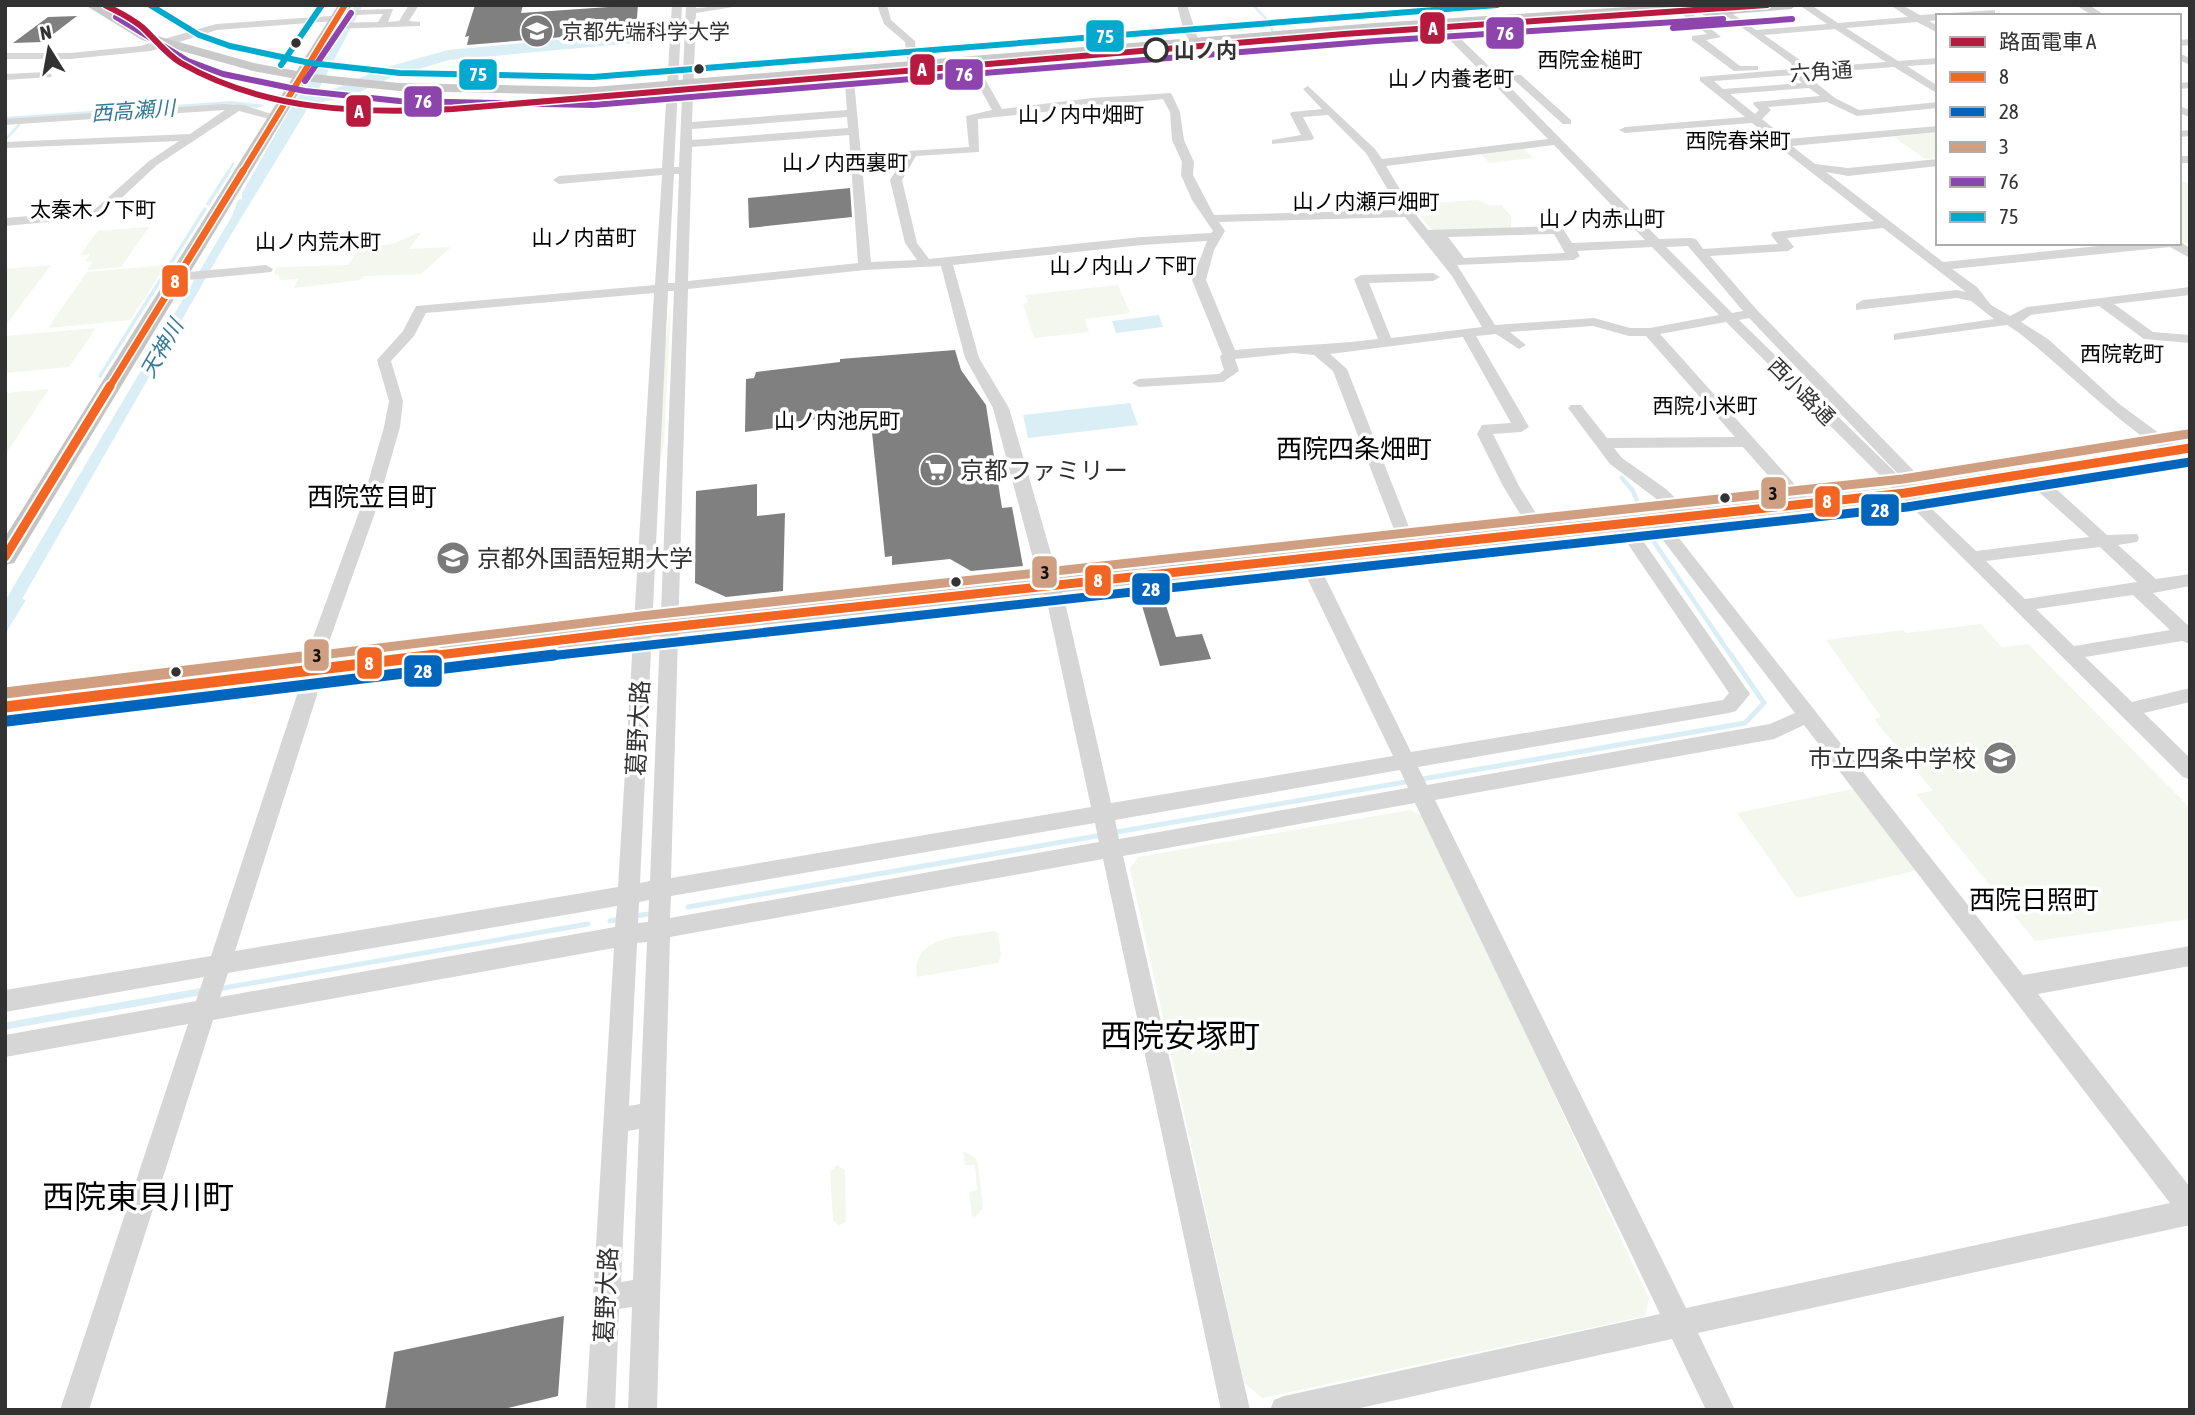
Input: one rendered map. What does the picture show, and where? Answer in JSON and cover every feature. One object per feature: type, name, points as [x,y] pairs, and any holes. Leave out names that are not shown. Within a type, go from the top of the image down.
[{"type":"highway","points":[[5,557],[181,277],[261,139],[271,111],[301,75],[338,16]]},
{"type":"main road","points":[[91,5],[141,35],[240,63],[326,80],[362,85],[593,92],[671,90]]},
{"type":"main road","points":[[850,74],[913,66],[975,64],[1196,43],[1721,7],[1791,5]]},
{"type":"main road","points":[[144,17],[178,44]]},
{"type":"main road","points":[[593,92],[628,96],[850,74],[1439,26]]},
{"type":"main road","points":[[5,707],[643,630],[1905,493],[2182,450]]},
{"type":"street","points":[[402,25],[414,5]]},
{"type":"street","name":"葛野大路","points":[[600,1410],[677,5]]},
{"type":"street","points":[[691,8],[740,5]]},
{"type":"street","points":[[882,5],[882,13],[888,24],[910,40],[913,66]]},
{"type":"street","points":[[1182,5],[1189,32],[1196,43]]},
{"type":"street","name":"西小路通","points":[[1420,5],[1729,319],[2190,771]]},
{"type":"street","points":[[1804,5],[1936,90]]},
{"type":"street","points":[[1895,5],[1936,29]]},
{"type":"street","points":[[1952,14],[2005,5]]},
{"type":"street","points":[[2081,5],[2097,14]]},
{"type":"street","points":[[1721,7],[1793,59],[1799,69],[1799,75],[1829,99],[1857,113],[1936,105]]},
{"type":"street","name":"葛野大路","points":[[642,1410],[691,8]]},
{"type":"street","points":[[5,56],[70,56],[141,49],[178,44],[216,27],[338,16],[367,10],[390,11],[381,25]]},
{"type":"street","points":[[358,24],[367,10]]},
{"type":"street","points":[[1683,11],[1716,37],[1696,38],[1738,69],[1799,69]]},
{"type":"street","points":[[338,16],[358,24],[417,24]]},
{"type":"street","points":[[1755,33],[1936,16]]},
{"type":"street","points":[[141,35],[150,44],[141,49]]},
{"type":"street","name":"六角通","points":[[1720,92],[1704,79],[1799,69],[1936,61]]},
{"type":"street","points":[[975,64],[999,113]]},
{"type":"street","points":[[850,74],[865,266]]},
{"type":"street","points":[[5,77],[47,75]]},
{"type":"street","points":[[1493,78],[1517,77],[1567,122]]},
{"type":"street","points":[[1720,92],[1812,85]]},
{"type":"street","points":[[1308,89],[1359,138],[1380,163],[1408,213],[1434,234],[1460,262],[1574,256],[1558,230],[1434,234]]},
{"type":"street","points":[[1720,92],[1785,143],[1788,149],[1972,290],[1973,297]]},
{"type":"street","points":[[925,262],[911,243],[896,180],[912,153],[975,150],[972,116],[1167,95],[1175,112],[1178,139],[1188,162],[1187,175],[1219,231],[1199,280],[1230,355],[1227,357],[1232,371],[1223,378],[1139,383]]},
{"type":"street","points":[[529,105],[628,96]]},
{"type":"street","points":[[1770,131],[1625,135],[1755,119],[1766,110],[1758,104],[1829,99]]},
{"type":"street","points":[[5,122],[197,109],[271,111]]},
{"type":"street","points":[[5,222],[97,214],[153,163],[234,109]]},
{"type":"street","points":[[1276,142],[1308,138],[1296,114],[1331,111]]},
{"type":"street","points":[[1877,111],[1908,132]]},
{"type":"street","points":[[687,126],[853,113]]},
{"type":"street","points":[[1785,143],[1936,130]]},
{"type":"street","points":[[687,144],[854,131]]},
{"type":"street","points":[[5,145],[193,137]]},
{"type":"street","points":[[1380,163],[1554,142]]},
{"type":"street","points":[[1812,167],[1848,172],[1936,162]]},
{"type":"street","points":[[559,180],[686,169]]},
{"type":"street","points":[[1210,219],[1408,213]]},
{"type":"street","points":[[1700,253],[1788,247],[1777,235],[1885,223]]},
{"type":"street","points":[[1434,234],[1495,330],[1519,345]]},
{"type":"street","points":[[74,1410],[307,695],[310,670],[369,508],[393,426],[396,401],[384,360],[409,333],[421,309],[662,288],[865,266],[946,262],[1153,240],[1217,237]]},
{"type":"street","points":[[1569,247],[1690,242],[1752,313],[1907,474],[1905,493]]},
{"type":"street","points":[[1939,266],[2094,247],[2132,245]]},
{"type":"street","points":[[2174,245],[2190,254]]},
{"type":"street","points":[[664,254],[683,253]]},
{"type":"street","points":[[946,262],[972,358],[1001,408],[1049,586],[1056,601],[1236,1410]]},
{"type":"street","points":[[181,277],[266,269]]},
{"type":"street","points":[[1386,342],[1361,279],[1433,277]]},
{"type":"street","points":[[1899,337],[2008,321],[2021,317],[2027,311],[2190,291]]},
{"type":"street","points":[[1861,307],[1863,304],[1957,294],[1973,297],[2025,329],[2106,401],[2182,450]]},
{"type":"street","points":[[2102,302],[2149,336],[2190,339]]},
{"type":"street","points":[[1230,355],[1293,349],[1318,351],[1594,321],[1629,332],[1650,332],[1752,313]]},
{"type":"street","points":[[1650,332],[1751,442],[1802,503]]},
{"type":"street","points":[[1468,334],[1521,427],[1487,428],[1485,434],[1511,486],[1539,531]]},
{"type":"street","points":[[1318,351],[1340,369],[1408,545]]},
{"type":"street","points":[[1576,408],[1616,460],[1660,493],[1683,515]]},
{"type":"street","points":[[1601,443],[1751,442]]},
{"type":"street","points":[[2027,472],[2103,541],[2188,636]]},
{"type":"street","points":[[1284,1410],[2190,1210],[1806,716],[1639,520]]},
{"type":"street","points":[[5,1046],[204,1011],[627,915],[1103,813],[1730,706],[1740,694],[1639,520]]},
{"type":"street","points":[[1974,557],[2130,538]]},
{"type":"street","points":[[1307,557],[1721,1410]]},
{"type":"street","points":[[2023,605],[2190,580]]},
{"type":"street","points":[[2070,653],[2188,636]]},
{"type":"street","points":[[2128,710],[2190,695]]},
{"type":"street","points":[[5,1001],[220,964],[627,915],[1111,849],[1774,731],[1806,716]]},
{"type":"street","points":[[635,769],[665,764]]},
{"type":"street","points":[[2017,986],[2190,956]]},
{"type":"street","points":[[616,1121],[653,1114]]},
{"type":"street","points":[[606,1298],[646,1291]]},
{"type":"shaded area","points":[[1936,132],[1936,158],[1925,159],[1894,137]]},
{"type":"shaded area","points":[[1522,147],[1533,158],[1489,163],[1480,153]]},
{"type":"shaded area","points":[[2181,182],[2190,185],[2190,203],[2186,204],[2190,204],[2190,246],[2181,240]]},
{"type":"shaded area","points":[[1478,200],[1490,206],[1501,205],[1511,216],[1511,229],[1433,231],[1420,216],[1440,215],[1433,203]]},
{"type":"shaded area","points":[[149,227],[121,267],[87,270],[93,262],[85,261],[90,254],[80,255],[98,231]]},
{"type":"shaded area","points":[[421,233],[409,249],[451,247],[421,274],[364,276],[360,280],[294,288],[298,279],[280,280],[279,275],[274,274],[277,267],[348,265],[360,247],[393,244]]},
{"type":"shaded area","points":[[51,265],[5,326],[5,269]]},
{"type":"shaded area","points":[[166,265],[130,320],[48,328],[87,272]]},
{"type":"shaded area","points":[[1118,285],[1130,313],[1085,319],[1089,332],[1034,338],[1023,304],[1028,302],[1025,295]]},
{"type":"shaded area","points":[[671,304],[664,442],[653,503],[664,352]]},
{"type":"shaded area","points":[[96,328],[69,367],[5,373],[5,336]]},
{"type":"shaded area","points":[[49,389],[5,455],[5,393]]},
{"type":"shaded area","points":[[1981,624],[2002,647],[2028,644],[2190,808],[2190,919],[2035,941],[1916,794],[1933,791],[1874,719],[1881,717],[1826,640]]},
{"type":"shaded area","points":[[1857,788],[1919,870],[1797,898],[1737,813]]},
{"type":"shaded area","points":[[1410,810],[1425,817],[1649,1299],[1645,1316],[1262,1398],[1244,1383],[1130,869],[1138,857]]},
{"type":"shaded area","points":[[994,931],[998,933],[1001,955],[998,963],[917,977],[917,963],[922,953],[931,945],[955,937]]},
{"type":"shaded area","points":[[963,1151],[974,1157],[978,1163],[983,1208],[975,1217],[972,1216],[969,1192],[977,1190],[975,1165],[965,1165]]},
{"type":"shaded area","points":[[837,1165],[845,1170],[846,1221],[839,1226],[833,1220],[830,1172]]},
{"type":"water","name":"天神川","points":[[355,5],[363,5],[314,98],[223,248],[22,599],[26,600],[5,634],[5,601],[232,216],[238,200],[242,199],[242,193],[286,116]]},
{"type":"water","points":[[231,101],[265,105],[257,108],[230,104],[5,120],[5,117]]},
{"type":"water","points":[[1159,315],[1163,327],[1116,333],[1112,321]]},
{"type":"water","points":[[1130,403],[1138,425],[1028,438],[1023,415]]},
{"type":"building","points":[[475,5],[523,5],[521,13],[638,5],[636,31],[467,45],[469,36],[465,37]]},
{"type":"building","points":[[77,16],[43,42],[13,43],[48,17]]},
{"type":"building","points":[[850,188],[852,217],[749,228],[748,198]]},
{"type":"building","name":"京都ファミリー","points":[[955,350],[961,370],[986,405],[1002,508],[1012,507],[1023,566],[971,571],[950,559],[892,565],[892,556],[885,557],[870,413],[775,424],[775,428],[745,432],[746,379],[754,378],[756,372],[840,362],[840,359]]},
{"type":"building","points":[[757,484],[757,516],[785,513],[783,591],[726,597],[695,583],[696,491]]},
{"type":"building","points":[[1163,596],[1176,637],[1202,634],[1211,659],[1160,666],[1140,599]]},
{"type":"building","points":[[564,1316],[558,1396],[500,1410],[385,1410],[394,1352]]},
{"type":"waterway","name":"西高瀬川","points":[[712,7],[722,5]]},
{"type":"waterway","points":[[1253,5],[1270,23],[1273,33]]},
{"type":"waterway","name":"西高瀬川","points":[[306,99],[342,93],[386,73],[448,55],[646,37],[662,32]]},
{"type":"waterway","points":[[5,140],[19,125]]},
{"type":"waterway","points":[[228,173],[233,164]]},
{"type":"waterway","points":[[208,204],[229,171]]},
{"type":"waterway","points":[[100,376],[205,209]]},
{"type":"waterway","points":[[1622,478],[1633,491],[1652,539],[1732,657]]},
{"type":"waterway","points":[[1111,833],[1745,723],[1764,703],[1731,655]]},
{"type":"waterway","points":[[688,907],[1102,835]]},
{"type":"waterway","points":[[634,916],[656,913]]},
{"type":"waterway","points":[[610,921],[621,919]]},
{"type":"waterway","points":[[218,989],[588,924]]},
{"type":"waterway","points":[[189,994],[205,991]]},
{"type":"waterway","points":[[5,1026],[199,992]]},
{"type":"tram line","name":"A","points":[[105,5],[139,25],[174,59],[246,92],[313,107],[382,112],[453,109],[1344,34],[1767,5]]},
{"type":"transit line","name":"75","points":[[150,5],[199,35],[230,46],[310,63],[400,73],[593,77],[1497,5]]},
{"type":"transit line","name":"75","points":[[281,65],[322,5]]},
{"type":"transit line","name":"8","points":[[5,557],[345,5]]},
{"type":"transit line","name":"76","points":[[305,81],[351,13]]},
{"type":"transit line","name":"76","points":[[116,17],[188,61],[223,74],[305,91],[399,101],[593,105],[1376,41],[1723,19]]},
{"type":"transit line","name":"76","points":[[1673,28],[1792,19]]},
{"type":"transit line","name":"3","points":[[5,693],[641,616],[1903,479],[2188,434]]},
{"type":"transit line","name":"8","points":[[5,707],[643,630],[1905,493],[2190,448]]},
{"type":"transit line","name":"28","points":[[7,721],[645,644],[1907,507],[2190,462]]},
{"type":"place","name":"京都先端科学大学","points":[[537,31]]},
{"type":"place","name":"山ノ内","points":[[1156,50]]},
{"type":"place","name":"京都ファミリー","points":[[936,470]]},
{"type":"place","name":"京都外国語短期大学","points":[[453,558]]},
{"type":"place","name":"市立四条中学校","points":[[2000,758]]},
{"type":"district","name":"西院金槌町","points":[[1590,59]]},
{"type":"district","name":"山ノ内養老町","points":[[1451,78]]},
{"type":"district","name":"山ノ内中畑町","points":[[1081,114]]},
{"type":"district","name":"西院春栄町","points":[[1738,140]]},
{"type":"district","name":"山ノ内西裏町","points":[[845,162]]},
{"type":"district","name":"山ノ内瀬戸畑町","points":[[1366,201]]},
{"type":"district","name":"太秦木ノ下町","points":[[93,209]]},
{"type":"district","name":"山ノ内赤山町","points":[[1602,218]]},
{"type":"district","name":"山ノ内苗町","points":[[584,237]]},
{"type":"district","name":"山ノ内荒木町","points":[[318,241]]},
{"type":"district","name":"山ノ内山ノ下町","points":[[1123,265]]},
{"type":"district","name":"西院乾町","points":[[2122,353]]},
{"type":"district","name":"西院小米町","points":[[1705,405]]},
{"type":"district","name":"山ノ内池尻町","points":[[837,420]]},
{"type":"district","name":"西院四条畑町","points":[[1354,449]]},
{"type":"district","name":"西院笠目町","points":[[372,497]]},
{"type":"district","name":"西院日照町","points":[[2034,900]]},
{"type":"district","name":"西院安塚町","points":[[1180,1035]]},
{"type":"district","name":"西院東貝川町","points":[[138,1196]]}]
